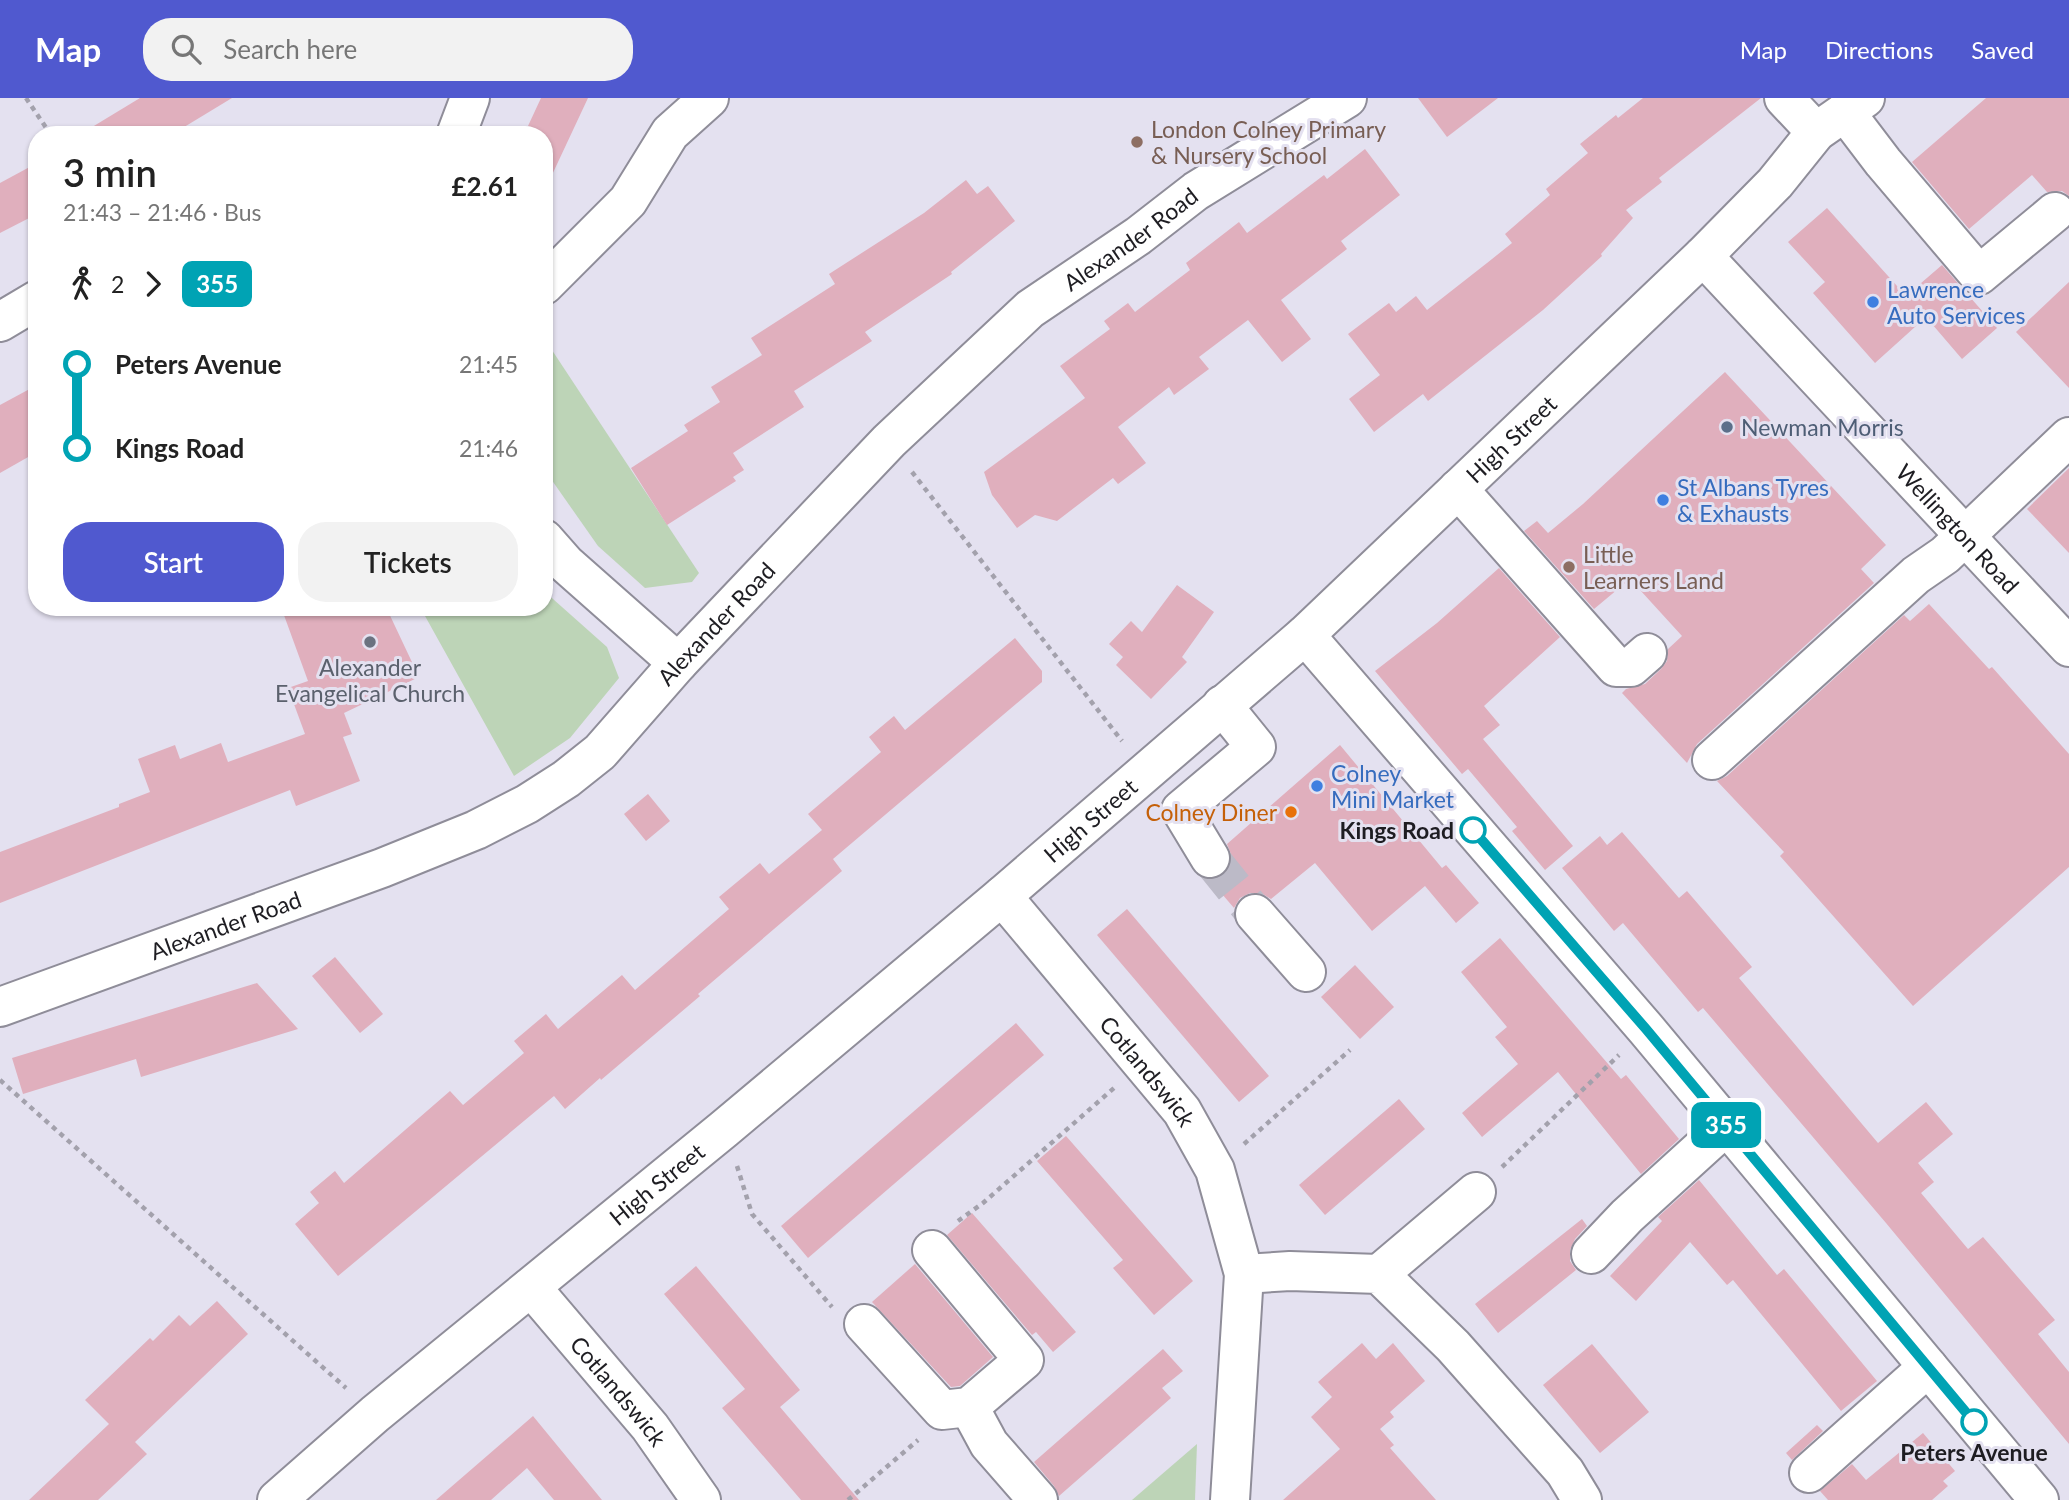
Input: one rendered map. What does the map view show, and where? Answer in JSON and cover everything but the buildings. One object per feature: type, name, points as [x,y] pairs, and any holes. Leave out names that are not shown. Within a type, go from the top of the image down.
[{"type":"street","points":[[459,126],[470,98]]},
{"type":"street","points":[[553,276],[628,201],[670,133],[709,98]]},
{"type":"street","name":"Alexander Road","points":[[0,1007],[382,868],[476,830],[527,804],[566,779],[600,752],[678,663],[888,441],[1030,309],[1138,236],[1196,191],[1348,98]]},
{"type":"street","points":[[1784,98],[1842,114],[1979,275],[2055,212]]},
{"type":"street","name":"High Street","points":[[277,1500],[375,1414],[724,1129],[1002,896],[1305,635],[1703,256],[1842,114]]},
{"type":"street","name":"Wellington Road","points":[[1703,256],[2069,647]]},
{"type":"street","points":[[0,322],[28,305]]},
{"type":"street","points":[[1712,760],[1916,575],[1945,555],[2069,438]]},
{"type":"street","points":[[1458,489],[1616,667],[1631,667],[1647,653]]},
{"type":"street","points":[[553,549],[576,573],[678,663]]},
{"type":"street","points":[[1305,635],[1646,1029],[2039,1500]]},
{"type":"street","points":[[1210,858],[1181,810],[1256,747],[1222,705]]},
{"type":"street","name":"Cotlandswick","points":[[1002,896],[1182,1111],[1215,1170],[1244,1274],[1230,1500]]},
{"type":"street","points":[[1255,914],[1306,972]]},
{"type":"street","points":[[1591,1254],[1627,1216],[1727,1126]]},
{"type":"street","points":[[1379,1274],[1476,1192]]},
{"type":"street","points":[[932,1250],[1024,1360],[956,1409]]},
{"type":"street","points":[[1244,1274],[1290,1270],[1379,1274],[1414,1306],[1487,1385],[1565,1472],[1582,1500]]},
{"type":"street","name":"Cotlandswick","points":[[531,1287],[650,1427],[701,1500]]},
{"type":"street","points":[[864,1324],[956,1409],[1038,1500]]},
{"type":"street","points":[[1809,1473],[1928,1367]]},
{"type":"path","points":[[26,98],[45,126]]},
{"type":"path","points":[[888,441],[1147,772]]},
{"type":"path","points":[[1476,1192],[1646,1029]]},
{"type":"path","points":[[1215,1170],[1350,1050]]},
{"type":"path","points":[[932,1250],[946,1230],[983,1203],[1142,1064]]},
{"type":"path","points":[[0,1080],[375,1414]]},
{"type":"path","points":[[724,1129],[752,1214],[841,1317],[864,1324]]},
{"type":"path","points":[[848,1500],[956,1409]]},
{"type":"green space","points":[[553,352],[699,573],[692,582],[645,588],[598,546],[553,482]]},
{"type":"green space","points":[[553,599],[607,647],[619,678],[570,738],[514,776],[425,616],[553,616]]},
{"type":"green space","points":[[1197,1444],[1195,1500],[1132,1500]]},
{"type":"tunnel","points":[[1210,858],[1255,914]]},
{"type":"bus line","name":"355","points":[[1473,830],[1646,1029],[1974,1422]]},
{"type":"place","name":"London Colney Primary & Nursery School","points":[[1137,142]]},
{"type":"place","name":"Lawrence Auto Services","points":[[1873,302]]},
{"type":"place","name":"Newman Morris","points":[[1727,427]]},
{"type":"place","name":"St Albans Tyres & Exhausts","points":[[1663,500]]},
{"type":"place","name":"Little Learners Land","points":[[1569,567]]},
{"type":"place","name":"Alexander Evangelical Church","points":[[370,642]]},
{"type":"place","name":"Colney Mini Market","points":[[1317,786]]},
{"type":"place","name":"Colney Diner","points":[[1291,812]]},
{"type":"place","name":"Kings Road","points":[[1473,830]]},
{"type":"place","name":"Peters Avenue","points":[[1974,1422]]}]
